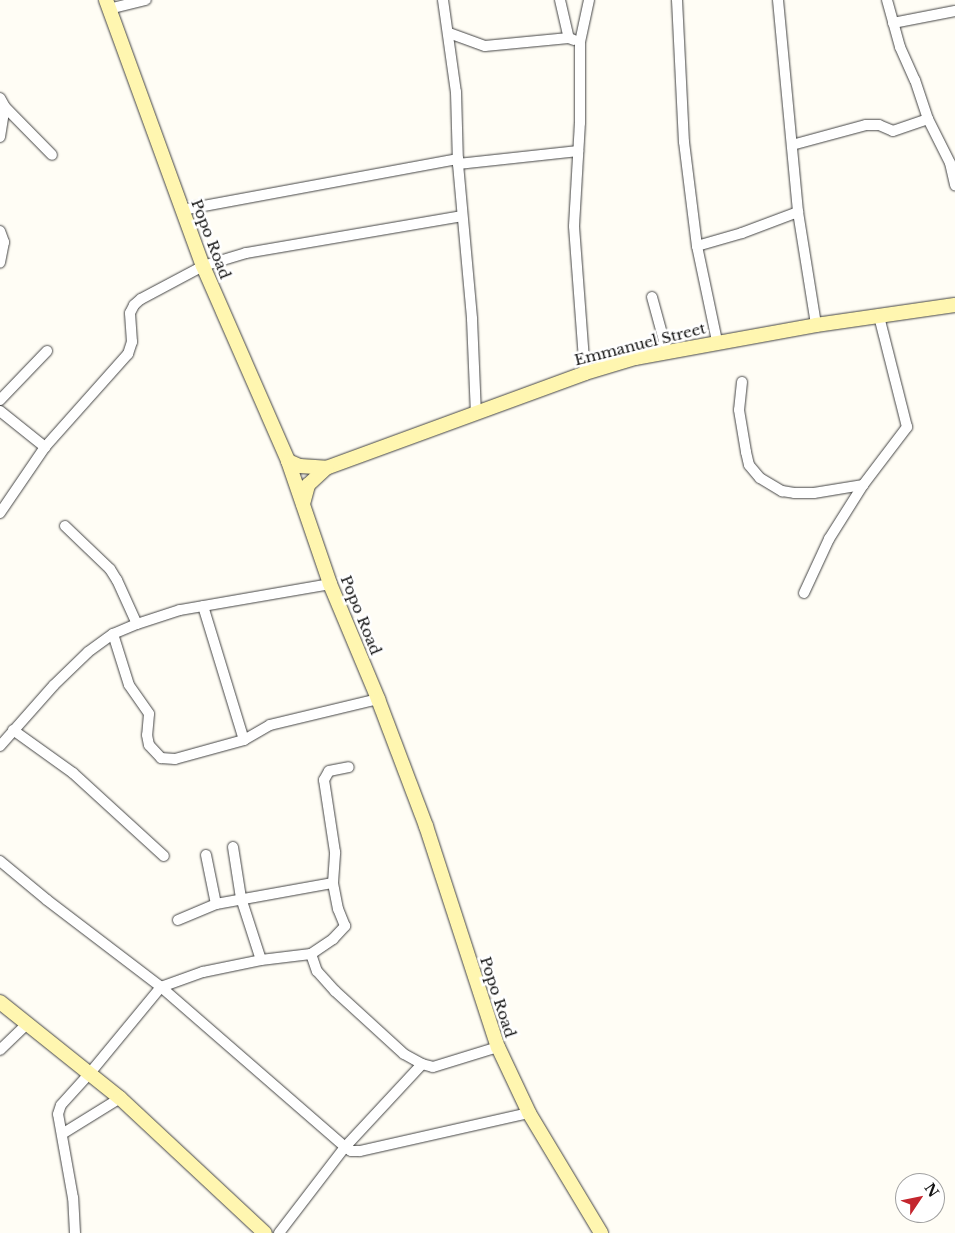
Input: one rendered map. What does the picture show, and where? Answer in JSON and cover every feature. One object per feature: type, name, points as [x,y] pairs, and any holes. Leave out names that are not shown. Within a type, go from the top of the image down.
[{"type":"main road","name":"Popo Road","points":[[108,5],[203,266],[288,462],[330,584],[378,699],[426,826],[498,1047],[529,1113],[601,1233]]},
{"type":"main road","name":"Emmanuel Street","points":[[288,462],[300,466],[326,468],[585,373],[667,352],[816,325],[955,305]]},
{"type":"main road","points":[[303,504],[308,485],[326,468]]},
{"type":"main road","points":[[0,1002],[120,1098],[265,1233]]},
{"type":"street","points":[[108,5],[146,0]]},
{"type":"street","points":[[443,0],[450,33],[456,92],[458,162],[472,319],[476,414]]},
{"type":"street","points":[[560,0],[570,38]]},
{"type":"street","points":[[585,373],[574,226],[580,124],[580,42],[589,0]]},
{"type":"street","points":[[677,0],[684,142],[697,246],[717,342]]},
{"type":"street","points":[[778,0],[798,212],[816,325]]},
{"type":"street","points":[[887,0],[900,47],[915,80],[928,119],[950,163],[955,185]]},
{"type":"street","points":[[894,23],[955,11]]},
{"type":"street","points":[[450,33],[486,46],[570,38],[580,42]]},
{"type":"street","points":[[0,138],[2,103]]},
{"type":"street","points":[[2,103],[52,155]]},
{"type":"street","points":[[792,145],[866,125],[879,125],[893,131],[928,119]]},
{"type":"street","points":[[182,210],[458,162],[578,151]]},
{"type":"street","points":[[697,246],[742,233],[798,212]]},
{"type":"street","points":[[0,513],[45,447],[128,354],[132,342],[130,313],[134,305],[203,266],[246,253],[462,216]]},
{"type":"street","points":[[0,231],[4,242],[0,263]]},
{"type":"street","points":[[652,297],[667,352]]},
{"type":"street","points":[[804,593],[829,539],[863,485],[907,427],[879,316]]},
{"type":"street","points":[[0,400],[47,351]]},
{"type":"street","points":[[742,382],[740,410],[746,452],[749,465],[760,478],[782,491],[794,493],[814,493],[863,485]]},
{"type":"street","points":[[0,411],[45,447]]},
{"type":"street","points":[[65,526],[110,569],[137,624]]},
{"type":"street","points":[[0,746],[54,685],[88,652],[112,634],[180,610],[330,584]]},
{"type":"street","points":[[203,606],[244,740]]},
{"type":"street","points":[[112,634],[129,685],[149,714],[147,735],[149,745],[161,758],[175,759],[244,740],[270,725],[378,699]]},
{"type":"street","points":[[13,730],[73,773],[164,856]]},
{"type":"street","points":[[75,1233],[72,1198],[58,1114],[60,1105],[90,1073],[161,987],[203,972],[261,960],[311,954],[333,939],[345,926],[338,909],[333,883],[335,852],[324,780],[329,771],[349,768]]},
{"type":"street","points":[[233,847],[241,898],[261,960]]},
{"type":"street","points":[[206,855],[216,904]]},
{"type":"street","points":[[0,861],[47,900],[161,987],[351,1151],[529,1113]]},
{"type":"street","points":[[178,920],[216,904],[241,898],[333,883]]},
{"type":"street","points":[[311,954],[317,971],[335,991],[404,1054],[422,1064],[433,1067],[498,1047]]},
{"type":"street","points":[[0,1050],[28,1024]]},
{"type":"street","points":[[279,1233],[345,1147],[422,1064]]},
{"type":"street","points":[[62,1134],[120,1098]]}]
